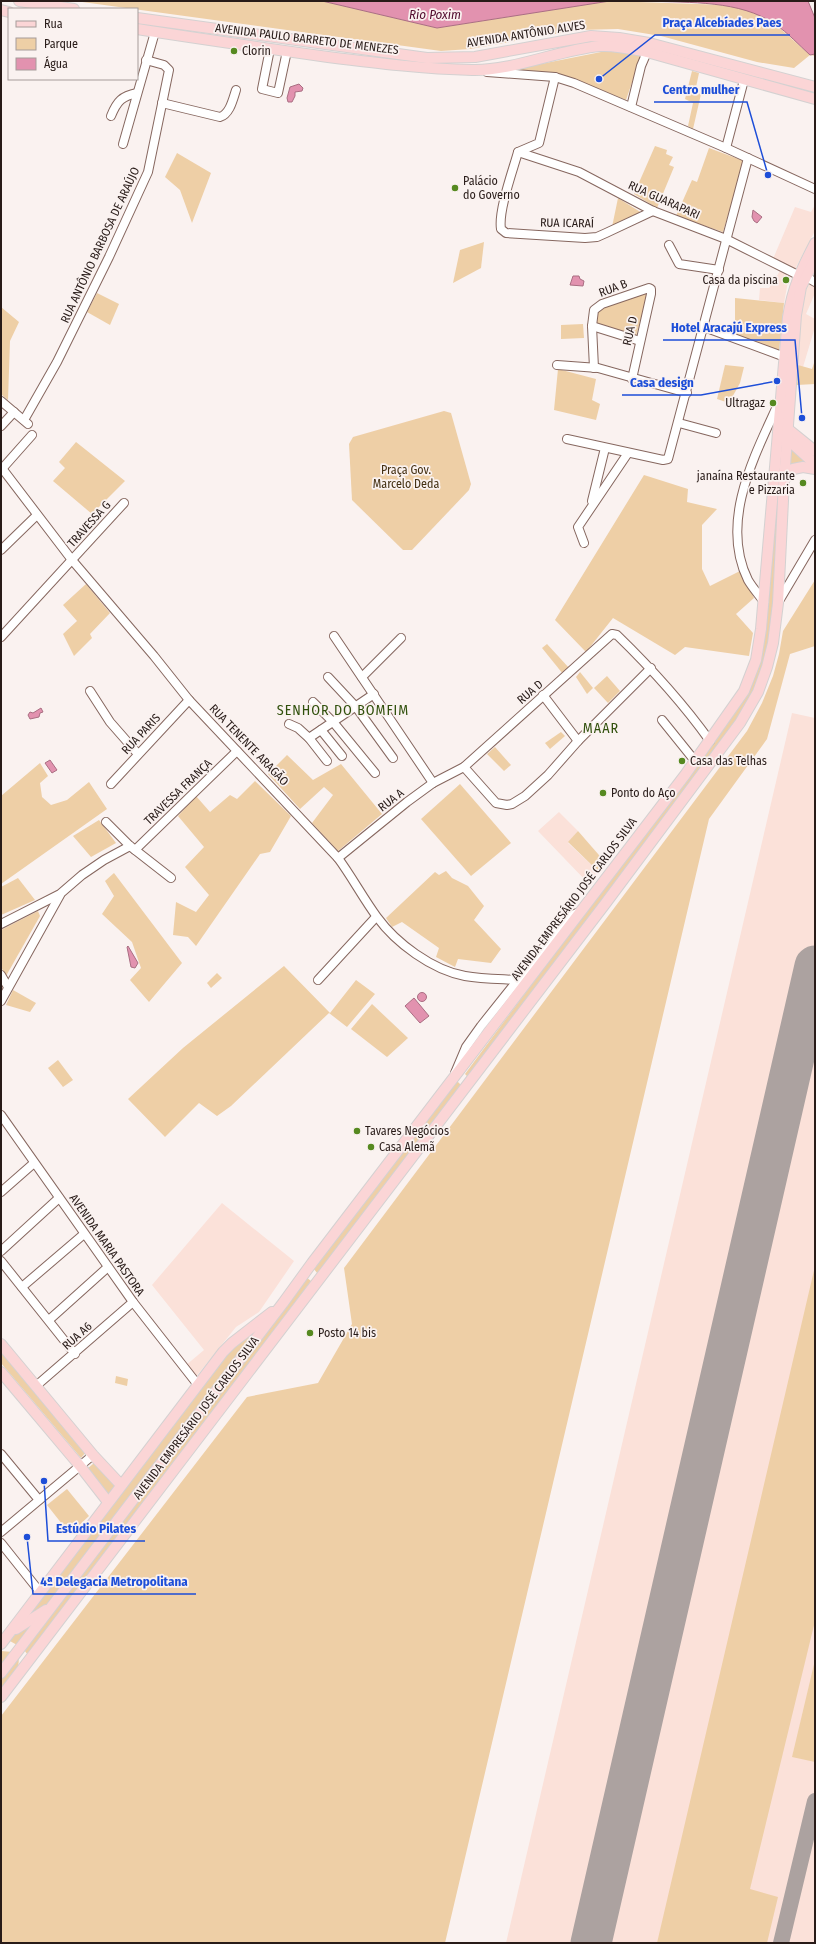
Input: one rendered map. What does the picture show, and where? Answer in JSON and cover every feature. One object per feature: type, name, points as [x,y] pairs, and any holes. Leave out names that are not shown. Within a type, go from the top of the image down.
[{"type":"main road","points":[[18,1],[67,8]]},
{"type":"main road","name":"AVENIDA PAULO BARRETO DE MENEZES","points":[[138,18],[383,53],[452,59]]},
{"type":"main road","name":"AVENIDA PAULO BARRETO DE MENEZES","points":[[138,29],[270,49],[436,69],[475,70]]},
{"type":"main road","name":"AVENIDA ANTÔNIO ALVES","points":[[452,59],[522,50],[590,36],[619,38],[649,43],[815,87]]},
{"type":"main road","name":"AVENIDA ANTÔNIO ALVES","points":[[475,70],[511,65],[579,49],[601,46],[619,46],[648,52],[815,99]]},
{"type":"main road","name":"AVENIDA EMPRESÁRIO JOSÉ CARLOS SILVA","points":[[1,1674],[283,1303],[304,1273],[456,1075],[497,1013],[581,911],[710,741],[737,702],[751,677],[759,645],[796,315],[802,276],[815,243]]},
{"type":"main road","name":"AVENIDA EMPRESÁRIO JOSÉ CARLOS SILVA","points":[[1,1697],[24,1664],[468,1084],[740,723],[758,692],[767,667],[773,643],[778,603],[784,480],[781,397],[788,317],[792,293],[802,276],[815,260]]},
{"type":"main road","points":[[783,430],[815,451]]},
{"type":"main road","points":[[783,430],[815,464]]},
{"type":"main road","points":[[784,480],[789,472],[796,468],[815,469]]},
{"type":"main road","points":[[456,1075],[463,1082],[468,1084]]},
{"type":"main road","points":[[304,1273],[312,1277],[316,1283]]},
{"type":"main road","name":"AVENIDA EMPRESÁRIO JOSÉ CARLOS SILVA","points":[[18,1651],[10,1646],[1,1645],[108,1502],[232,1343],[283,1303]]},
{"type":"main road","points":[[1,1344],[93,1455],[121,1485]]},
{"type":"main road","points":[[1,1372],[80,1466],[108,1502]]},
{"type":"main road","name":"AVENIDA EMPRESÁRIO JOSÉ CARLOS SILVA","points":[[10,1632],[52,1607]]},
{"type":"main road","points":[[18,1651],[24,1664]]},
{"type":"street","points":[[123,144],[155,32]]},
{"type":"street","points":[[270,49],[262,89],[278,93],[287,51]]},
{"type":"street","points":[[631,107],[641,66],[648,52]]},
{"type":"street","name":"RUA ANTÔNIO BARBOSA DE ARAÚJO","points":[[14,412],[26,422],[110,257],[148,172],[169,70],[164,65],[146,60]]},
{"type":"street","points":[[475,70],[555,78],[595,91],[726,148],[815,189]]},
{"type":"street","points":[[538,158],[539,143],[555,78]]},
{"type":"street","points":[[726,148],[744,80]]},
{"type":"street","points":[[162,103],[220,117],[227,112],[236,90]]},
{"type":"street","points":[[111,116],[121,97],[137,93]]},
{"type":"street","points":[[518,152],[539,143]]},
{"type":"street","name":"RUA GUARAPARI","points":[[518,152],[578,172],[653,211],[726,239],[815,282]]},
{"type":"street","name":"RUA ICARAÍ","points":[[518,152],[509,183],[501,220],[501,229],[506,233],[585,238],[596,237],[653,211]]},
{"type":"street","points":[[566,439],[663,460],[668,459],[687,393],[748,158]]},
{"type":"street","points":[[669,245],[679,264],[719,270]]},
{"type":"street","name":"RUA B","points":[[594,368],[592,326],[594,310],[602,304],[646,288],[651,289]]},
{"type":"street","name":"RUA D","points":[[632,379],[651,289]]},
{"type":"street","points":[[592,326],[640,341]]},
{"type":"street","points":[[704,327],[785,357]]},
{"type":"street","points":[[556,365],[594,368],[687,393]]},
{"type":"street","points":[[764,602],[748,581],[741,563],[737,525],[741,501],[749,472],[781,397]]},
{"type":"street","points":[[1,401],[14,412],[1,426]]},
{"type":"street","points":[[679,423],[716,433]]},
{"type":"street","points":[[2,468],[32,435]]},
{"type":"street","points":[[591,506],[605,448]]},
{"type":"street","points":[[584,543],[578,527],[628,453]]},
{"type":"street","name":"RUA TENENTE ARAGÃO","points":[[2,468],[72,560],[154,656],[189,700],[338,858],[354,879],[376,917],[397,940],[418,955],[450,972],[464,976],[517,980]]},
{"type":"street","name":"TRAVESSA G","points":[[1,637],[124,503]]},
{"type":"street","points":[[1,550],[37,515]]},
{"type":"street","points":[[778,603],[815,540]]},
{"type":"street","name":"RUA D","points":[[464,767],[612,634],[617,636],[651,668]]},
{"type":"street","points":[[334,636],[433,783]]},
{"type":"street","points":[[362,677],[401,638]]},
{"type":"street","points":[[464,767],[496,803],[502,805],[512,804],[525,796],[548,775],[578,741],[651,668],[693,717],[710,741]]},
{"type":"street","points":[[328,677],[356,707],[394,758]]},
{"type":"street","points":[[90,691],[110,722],[138,754]]},
{"type":"street","points":[[309,738],[374,694]]},
{"type":"street","points":[[543,695],[578,741]]},
{"type":"street","name":"RUA PARIS","points":[[111,784],[189,700]]},
{"type":"street","points":[[313,702],[334,722],[375,773]]},
{"type":"street","points":[[662,720],[695,761]]},
{"type":"street","points":[[289,724],[298,728],[309,738],[327,761]]},
{"type":"street","points":[[321,730],[342,756]]},
{"type":"street","name":"TRAVESSA FRANÇA","points":[[60,894],[87,871],[132,848],[238,751]]},
{"type":"street","name":"RUA A","points":[[338,858],[433,783],[464,767]]},
{"type":"street","points":[[106,822],[132,848],[171,878]]},
{"type":"street","points":[[1,924],[60,894]]},
{"type":"street","points":[[1,1001],[60,894]]},
{"type":"street","points":[[37,906],[44,910],[45,921]]},
{"type":"street","points":[[497,1013],[517,980],[563,923],[572,915],[581,911]]},
{"type":"street","points":[[318,980],[376,917]]},
{"type":"street","points":[[1,975],[8,987]]},
{"type":"street","name":"AVENIDA MARIA PASTORA","points":[[1,1115],[132,1302],[198,1385]]},
{"type":"street","points":[[1,1191],[34,1163]]},
{"type":"street","points":[[1,1251],[59,1198]]},
{"type":"street","points":[[22,1287],[84,1234]]},
{"type":"street","points":[[1,1261],[75,1354]]},
{"type":"street","points":[[48,1320],[108,1267]]},
{"type":"street","name":"RUA A6","points":[[36,1386],[75,1354],[132,1302]]},
{"type":"street","points":[[1,1454],[39,1500]]},
{"type":"street","points":[[2,1528],[39,1500],[93,1455]]},
{"type":"street","points":[[1,1543],[40,1592]]},
{"type":"shaded area","points":[[815,205],[815,231],[794,271],[773,259],[795,207],[811,212]]},
{"type":"shaded area","points":[[780,271],[789,276],[784,303],[759,300],[760,288],[769,288]]},
{"type":"shaded area","points":[[807,283],[815,288],[815,293],[806,314],[815,319],[815,327],[803,367],[798,365],[800,314]]},
{"type":"shaded area","points":[[792,713],[815,718],[815,1943],[506,1943]]},
{"type":"shaded area","points":[[559,812],[578,831],[568,843],[598,871],[589,884],[538,831]]},
{"type":"shaded area","points":[[222,1203],[294,1261],[259,1312],[236,1327],[195,1378],[185,1366],[204,1350],[152,1285]]},
{"type":"green space","points":[[75,1],[322,1],[437,28],[610,1],[726,5],[748,10],[775,24],[810,55],[794,68],[757,62],[661,36],[618,29],[578,30],[470,49],[441,51],[138,10],[138,8],[126,8]]},
{"type":"green space","points":[[601,52],[621,52],[641,56],[626,100],[584,83],[501,72]]},
{"type":"green space","points":[[692,71],[699,73],[695,92],[701,94],[693,129],[688,126],[693,103],[685,99]]},
{"type":"green space","points":[[655,146],[667,150],[666,154],[673,157],[669,165],[674,167],[657,208],[634,194]]},
{"type":"green space","points":[[709,148],[744,161],[723,232],[676,216],[692,180],[697,182]]},
{"type":"green space","points":[[177,153],[211,173],[192,223],[180,190],[165,177]]},
{"type":"green space","points":[[618,198],[642,213],[612,227]]},
{"type":"green space","points":[[484,242],[481,268],[453,283],[460,250]]},
{"type":"green space","points":[[649,292],[636,336],[593,324],[595,308]]},
{"type":"green space","points":[[97,293],[119,304],[110,325],[87,312]]},
{"type":"green space","points":[[735,298],[784,303],[779,352],[735,336]]},
{"type":"green space","points":[[1,307],[19,322],[10,341],[8,400],[1,394]]},
{"type":"green space","points":[[583,324],[584,338],[561,339],[561,325]]},
{"type":"green space","points":[[815,360],[815,384],[797,385],[798,365],[812,369]]},
{"type":"green space","points":[[725,365],[744,367],[740,383],[729,403],[717,399]]},
{"type":"green space","points":[[558,369],[596,379],[592,400],[600,404],[596,420],[554,410]]},
{"type":"green space","name":"Praça Gov. Marcelo Deda","points":[[444,411],[451,413],[471,484],[469,490],[412,550],[403,550],[352,500],[349,444],[353,437]]},
{"type":"green space","points":[[781,439],[785,440],[770,642],[755,693],[716,751],[468,1077],[465,1074],[746,696],[762,653]]},
{"type":"green space","points":[[76,442],[125,481],[92,514],[53,481],[65,468],[59,462]]},
{"type":"green space","points":[[790,445],[812,466],[790,468]]},
{"type":"green space","points":[[644,475],[688,489],[687,502],[717,509],[702,525],[702,569],[710,586],[742,570],[754,598],[736,614],[753,633],[749,656],[685,647],[675,655],[613,618],[586,652],[555,620]]},
{"type":"green space","points":[[815,580],[815,646],[790,654],[767,739],[709,819],[445,1943],[1,1943],[1,1716],[247,1397],[318,1383],[352,1324],[344,1268],[747,731],[762,703],[773,676],[783,631]]},
{"type":"green space","points":[[86,584],[110,613],[90,634],[92,638],[74,656],[63,634],[77,621],[63,605]]},
{"type":"green space","points":[[547,644],[570,669],[563,674],[542,648]]},
{"type":"green space","points":[[580,672],[593,688],[587,694],[576,677]]},
{"type":"green space","points":[[607,676],[620,691],[608,703],[594,688]]},
{"type":"green space","points":[[561,732],[565,736],[550,749],[545,743]]},
{"type":"green space","points":[[495,747],[511,765],[504,771],[487,754]]},
{"type":"green space","points":[[287,755],[313,780],[341,764],[382,814],[338,851],[312,823],[333,795],[324,787],[300,809],[268,774]]},
{"type":"green space","points":[[40,763],[48,776],[40,783],[42,797],[51,805],[67,800],[89,782],[107,809],[1,884],[1,796]]},
{"type":"green space","points":[[255,781],[291,816],[270,852],[260,854],[196,946],[188,937],[173,935],[176,902],[196,912],[209,895],[185,867],[204,847],[178,816],[196,796],[210,812],[230,795],[237,799]]},
{"type":"green space","points":[[460,784],[511,843],[471,876],[421,819]]},
{"type":"green space","points":[[99,820],[116,843],[91,857],[73,836]]},
{"type":"green space","points":[[578,831],[605,862],[598,871],[568,842]]},
{"type":"green space","points":[[446,871],[452,878],[468,886],[484,906],[474,920],[501,949],[491,963],[458,959],[455,967],[436,957],[439,948],[402,922],[392,927],[386,918],[435,872],[439,875]]},
{"type":"green space","points":[[114,873],[182,963],[149,1002],[130,980],[141,968],[132,942],[102,914],[114,896],[105,881]]},
{"type":"green space","points":[[18,878],[35,900],[1,915],[1,887]]},
{"type":"green space","points":[[38,911],[40,916],[6,976],[1,967],[1,930]]},
{"type":"green space","points":[[284,966],[330,1013],[356,980],[375,994],[347,1027],[329,1013],[231,1106],[217,1116],[199,1103],[165,1137],[128,1099],[183,1048]]},
{"type":"green space","points":[[217,973],[222,978],[211,988],[207,983]]},
{"type":"green space","points":[[13,990],[36,1003],[30,1012],[6,1005]]},
{"type":"green space","points":[[372,1004],[408,1038],[387,1057],[351,1029]]},
{"type":"green space","points":[[58,1060],[73,1080],[63,1087],[48,1068]]},
{"type":"green space","points":[[457,1081],[462,1086],[318,1274],[313,1268]]},
{"type":"green space","points":[[815,1266],[815,1621],[750,1889],[778,1897],[767,1943],[657,1943]]},
{"type":"green space","points":[[306,1277],[311,1281],[28,1655],[24,1650]]},
{"type":"green space","points":[[263,1322],[50,1604],[20,1623],[227,1353]]},
{"type":"green space","points":[[1,1351],[86,1452],[81,1458],[1,1363]]},
{"type":"green space","points":[[116,1376],[128,1379],[127,1386],[115,1383]]},
{"type":"green space","points":[[94,1463],[116,1487],[108,1496],[86,1470]]},
{"type":"green space","points":[[67,1489],[89,1516],[70,1534],[47,1505]]},
{"type":"green space","points":[[37,1620],[19,1646],[8,1640]]},
{"type":"green space","points":[[1,1651],[13,1652],[1,1668]]},
{"type":"green space","points":[[18,1656],[19,1661],[16,1670],[1,1690],[1,1678]]},
{"type":"green space","points":[[815,1660],[815,1762],[792,1757]]},
{"type":"water","name":"Rio Poxim","points":[[322,1],[610,1],[437,28]]},
{"type":"water","points":[[648,1],[808,1],[815,18],[815,54],[810,55],[775,24],[761,16],[746,11],[714,4]]},
{"type":"water","points":[[299,84],[303,88],[302,91],[295,92],[292,102],[288,102],[287,98],[290,87]]},
{"type":"water","points":[[753,210],[762,217],[757,223],[752,217]]},
{"type":"water","points":[[573,276],[579,276],[580,279],[584,281],[583,286],[570,285]]},
{"type":"water","points":[[41,708],[43,712],[40,713],[39,717],[30,719],[28,715],[30,712],[33,713]]},
{"type":"water","points":[[50,760],[57,770],[52,773],[45,763]]},
{"type":"water","points":[[128,946],[138,963],[135,968],[131,967]]},
{"type":"water","points":[[420,993],[424,993],[426,997],[424,1001],[420,1001],[418,999],[418,995]]},
{"type":"water","points":[[414,998],[429,1016],[420,1023],[405,1006]]},
{"type":"taxiway","points":[[781,1943],[815,1801]]},
{"type":"runway","points":[[591,1943],[815,966]]},
{"type":"place","name":"Clorin","points":[[234,51]]},
{"type":"place","name":"Praça Alcebíades Paes","points":[[599,79]]},
{"type":"place","name":"Centro mulher","points":[[768,175]]},
{"type":"place","name":"Palácio do Governo","points":[[455,188]]},
{"type":"place","name":"Casa da piscina","points":[[786,280]]},
{"type":"place","name":"Casa design","points":[[777,381]]},
{"type":"place","name":"Ultragaz","points":[[773,403]]},
{"type":"place","name":"Hotel Aracajú Express","points":[[802,418]]},
{"type":"place","name":"janaína Restaurante e Pizzaria","points":[[803,483]]},
{"type":"place","name":"Casa das Telhas","points":[[682,761]]},
{"type":"place","name":"Ponto do Aço","points":[[603,793]]},
{"type":"place","name":"Tavares Negócios","points":[[357,1131]]},
{"type":"place","name":"Casa Alemã","points":[[371,1147]]},
{"type":"place","name":"Posto 14 bis","points":[[310,1333]]},
{"type":"place","name":"Estúdio Pilates","points":[[44,1481]]},
{"type":"place","name":"4ª Delegacia Metropolitana","points":[[27,1537]]},
{"type":"district","name":"SENHOR DO BOMFIM","points":[[343,710]]},
{"type":"district","name":"MAAR","points":[[601,728]]}]
